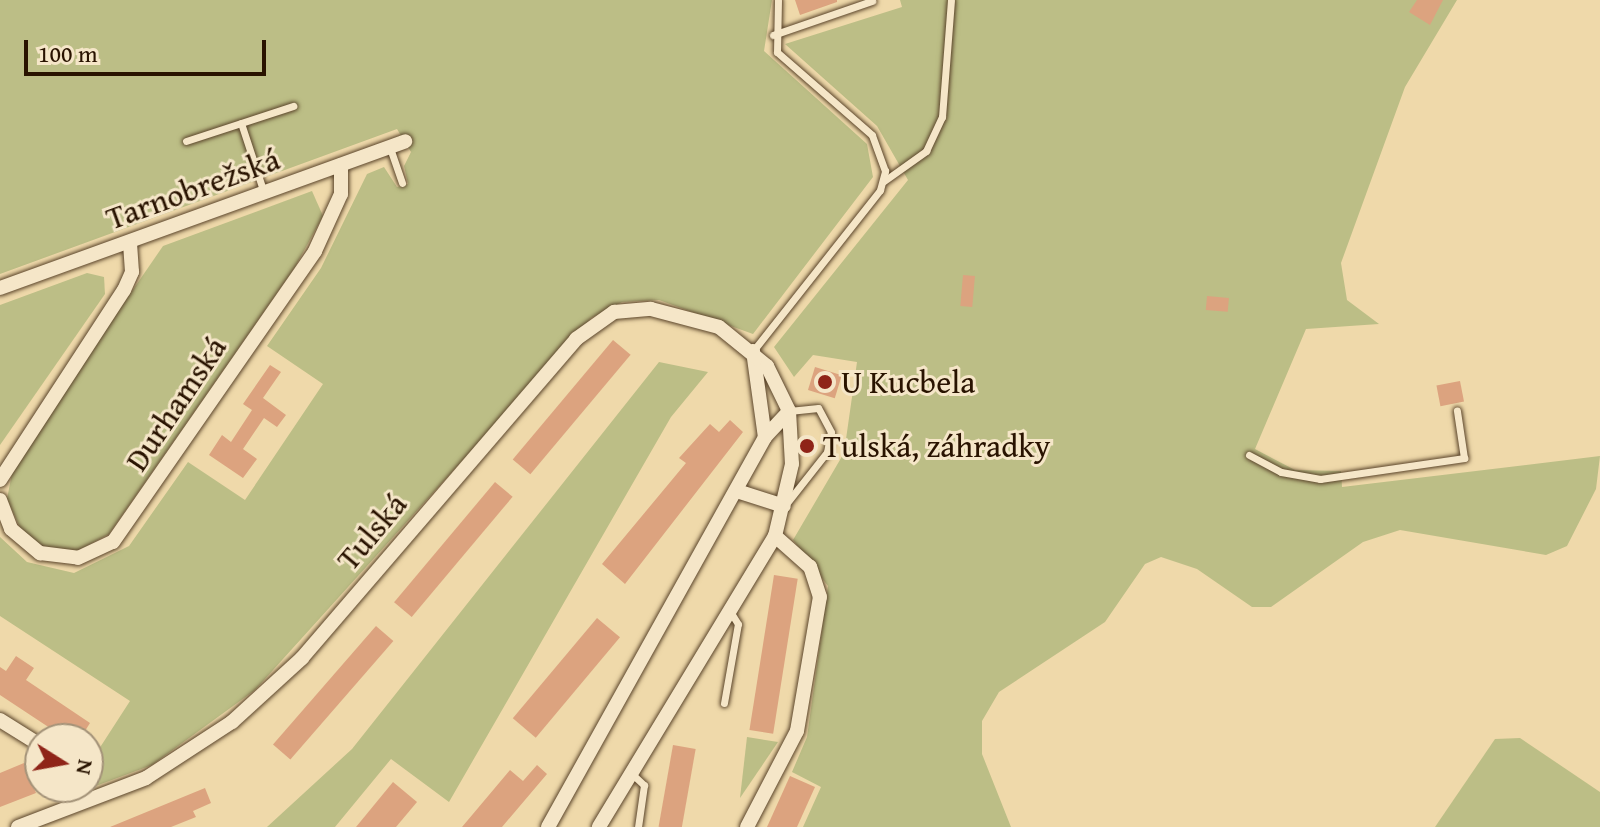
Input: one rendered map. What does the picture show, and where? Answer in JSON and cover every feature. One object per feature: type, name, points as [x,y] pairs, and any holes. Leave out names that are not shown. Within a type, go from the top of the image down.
[{"type":"street","name":"Tarnobrežská","points":[[0,288],[405,141]]},
{"type":"street","name":"Durhamská","points":[[0,500],[11,529],[40,553],[78,558],[113,542],[315,251],[341,194],[341,165]]},
{"type":"street","points":[[0,480],[124,290],[132,272],[130,242]]},
{"type":"street","name":"Tulská","points":[[18,827],[146,778],[270,690],[597,321],[630,309],[668,311],[719,327],[753,351],[777,379],[789,411],[784,506],[775,536],[599,827]]},
{"type":"street","points":[[753,351],[765,437]]},
{"type":"street","points":[[548,827],[740,492],[765,437],[789,411]]},
{"type":"street","points":[[740,492],[784,506]]},
{"type":"street","points":[[747,827],[797,731],[820,597],[810,567],[775,536]]},
{"type":"street","points":[[0,720],[24,735]]},
{"type":"lane","points":[[778,0],[773,35],[787,63],[872,135],[884,159],[884,181]]},
{"type":"lane","points":[[753,351],[884,181],[926,151],[942,117],[951,0]]},
{"type":"lane","points":[[773,35],[872,1]]},
{"type":"lane","points":[[186,141],[293,106]]},
{"type":"lane","points":[[241,123],[264,193]]},
{"type":"lane","points":[[390,146],[402,183]]},
{"type":"lane","name":"Tulská","points":[[784,506],[816,469],[831,432],[818,408],[789,411]]},
{"type":"lane","points":[[1249,455],[1281,472],[1320,479],[1464,458],[1457,411]]},
{"type":"lane","points":[[724,703],[738,624],[728,610]]},
{"type":"lane","points":[[631,773],[644,785],[638,827]]},
{"type":"green space","points":[[0,0],[772,0],[764,51],[867,144],[873,177],[753,334],[659,300],[622,302],[591,318],[255,690],[152,765],[104,783],[104,741],[130,701],[0,616],[0,537],[27,562],[74,573],[129,546],[188,462],[245,500],[323,384],[267,346],[321,268],[367,174],[384,167],[397,187],[408,184],[404,166],[411,152],[397,129],[0,274]]},
{"type":"green space","points":[[900,0],[1457,0],[1405,87],[1341,263],[1347,300],[1379,324],[1306,329],[1255,449],[1295,470],[1341,471],[1342,487],[1600,456],[1596,489],[1567,546],[1546,555],[1400,530],[1363,542],[1271,607],[1252,607],[1197,569],[1161,557],[1145,564],[1105,622],[999,692],[982,721],[982,754],[1011,827],[803,827],[821,787],[792,772],[807,737],[828,586],[793,540],[844,453],[857,362],[813,355],[794,377],[774,347],[908,180],[877,126],[785,44],[902,7]]},
{"type":"green space","points":[[312,191],[323,216],[295,267],[109,534],[77,551],[41,546],[22,532],[7,499],[14,463],[163,246]]},
{"type":"green space","points":[[87,273],[104,277],[105,294],[0,445],[0,305]]},
{"type":"green space","points":[[659,362],[708,372],[671,417],[449,802],[391,759],[335,827],[267,827],[352,749]]},
{"type":"green space","points":[[747,737],[778,742],[740,798]]},
{"type":"green space","points":[[1520,738],[1600,792],[1600,827],[1435,827],[1495,739]]},
{"type":"building","points":[[795,0],[837,0],[837,2],[800,15]]},
{"type":"building","points":[[1417,0],[1443,0],[1430,25],[1409,12]]},
{"type":"building","points":[[963,275],[975,276],[972,307],[960,306]]},
{"type":"building","points":[[1207,296],[1229,298],[1228,312],[1206,310]]},
{"type":"building","points":[[613,340],[631,355],[530,474],[513,460]]},
{"type":"building","points":[[270,365],[281,372],[263,398],[286,415],[277,427],[264,418],[243,449],[257,459],[243,478],[209,455],[222,435],[231,442],[252,410],[243,404]]},
{"type":"building","name":"U Kucbela","points":[[815,367],[842,375],[835,398],[808,390]]},
{"type":"building","points":[[1460,381],[1464,402],[1440,406],[1436,386]]},
{"type":"building","points":[[730,420],[743,432],[625,584],[602,564],[686,463],[679,458],[710,424],[719,432]]},
{"type":"building","points":[[495,482],[513,497],[412,617],[394,602]]},
{"type":"building","points":[[774,575],[798,579],[773,734],[749,730]]},
{"type":"building","points":[[597,618],[620,637],[536,738],[513,718]]},
{"type":"building","points":[[376,626],[393,641],[290,760],[273,744]]},
{"type":"building","points":[[16,656],[34,668],[26,680],[90,723],[42,723],[0,695],[0,667],[6,671]]},
{"type":"building","points":[[673,745],[696,749],[682,827],[659,827]]},
{"type":"building","points":[[24,763],[24,798],[0,807],[0,773]]},
{"type":"building","points":[[537,765],[547,774],[502,827],[462,827],[510,770],[523,781]]},
{"type":"building","points":[[790,776],[815,787],[797,827],[767,827]]},
{"type":"building","points":[[393,782],[417,802],[396,827],[356,827]]},
{"type":"building","points":[[205,788],[211,803],[193,811],[196,817],[171,827],[110,827]]},
{"type":"place","name":"U Kucbela","points":[[825,382]]},
{"type":"place","name":"Tulská, záhradky","points":[[807,446]]}]
